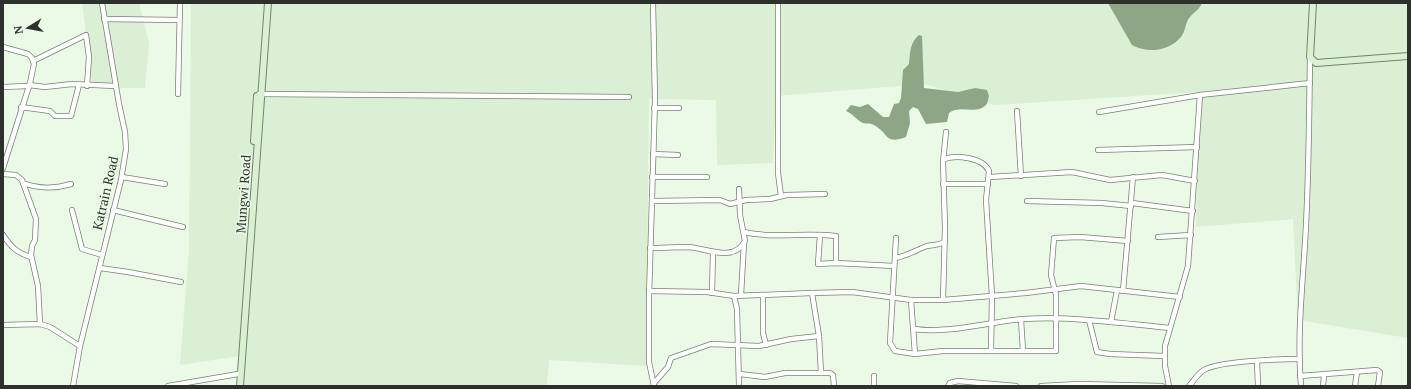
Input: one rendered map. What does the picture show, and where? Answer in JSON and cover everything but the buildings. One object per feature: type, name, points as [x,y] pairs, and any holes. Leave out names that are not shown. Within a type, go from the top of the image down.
[{"type":"main road","name":"Mungwi Road","points":[[239,386],[259,94],[263,3]]},
{"type":"main road","name":"Mungwi Road","points":[[239,386],[238,374],[259,94],[268,3]]},
{"type":"main road","points":[[1313,3],[1310,57],[1316,63],[1320,64],[1408,56]]},
{"type":"street","name":"Katrain Road","points":[[73,386],[80,346],[122,177],[126,137],[115,86],[102,3]]},
{"type":"street","points":[[178,94],[180,3]]},
{"type":"street","points":[[653,3],[654,108],[649,290],[649,362],[654,385]]},
{"type":"street","points":[[778,3],[778,152],[781,196]]},
{"type":"street","points":[[104,19],[179,20]]},
{"type":"street","points":[[33,61],[86,36],[89,57],[87,86]]},
{"type":"street","points":[[3,47],[28,54],[33,61],[28,86],[3,168]]},
{"type":"street","points":[[1301,386],[1299,359],[1306,227],[1310,57]]},
{"type":"street","points":[[1099,112],[1200,95],[1310,82]]},
{"type":"street","points":[[3,87],[79,85],[115,86]]},
{"type":"street","points":[[21,107],[50,111],[56,116],[69,117],[72,114],[79,85]]},
{"type":"street","points":[[259,94],[629,97]]},
{"type":"street","points":[[1169,386],[1164,356],[1169,328],[1180,298],[1188,266],[1200,95]]},
{"type":"street","points":[[654,108],[679,108]]},
{"type":"street","points":[[1017,111],[1021,176]]},
{"type":"street","points":[[943,300],[945,241],[943,184],[946,132]]},
{"type":"street","points":[[1098,150],[1197,147]]},
{"type":"street","points":[[653,154],[678,155]]},
{"type":"street","points":[[944,159],[964,158],[976,160],[988,167],[990,177],[986,200],[992,296],[991,351]]},
{"type":"street","points":[[990,177],[1072,172],[1110,180],[1162,175],[1195,181]]},
{"type":"street","points":[[3,174],[18,176],[23,183],[26,196],[36,219],[31,257],[38,286],[40,324]]},
{"type":"street","points":[[652,176],[707,177]]},
{"type":"street","points":[[122,177],[165,184]]},
{"type":"street","points":[[1111,322],[1120,291],[1128,241],[1133,177]]},
{"type":"street","points":[[23,183],[38,188],[57,188],[71,184]]},
{"type":"street","points":[[943,184],[988,184]]},
{"type":"street","points":[[740,189],[740,202],[744,232],[741,295]]},
{"type":"street","points":[[652,201],[720,200],[730,204],[781,196],[825,194]]},
{"type":"street","points":[[1027,201],[1102,203],[1193,211]]},
{"type":"street","points":[[72,210],[82,249],[102,255]]},
{"type":"street","points":[[113,210],[183,227]]},
{"type":"street","points":[[744,232],[773,235],[820,235],[837,238],[836,263]]},
{"type":"street","points":[[1158,237],[1191,234]]},
{"type":"street","points":[[3,235],[14,250],[31,257]]},
{"type":"street","points":[[820,235],[818,264],[836,263],[894,266]]},
{"type":"street","points":[[896,238],[890,343],[895,351],[915,354],[943,351],[1056,351],[1055,289],[1051,275],[1054,238],[1080,237],[1128,241]]},
{"type":"street","points":[[894,258],[909,255],[930,245],[940,245],[945,241]]},
{"type":"street","points":[[650,248],[700,248],[713,252],[731,252],[744,243]]},
{"type":"street","points":[[712,293],[713,252]]},
{"type":"street","points":[[100,268],[181,282]]},
{"type":"street","points":[[649,290],[712,293],[734,296],[852,292],[911,300],[943,300],[1081,286],[1180,298]]},
{"type":"street","points":[[812,293],[819,336],[821,373]]},
{"type":"street","points":[[763,295],[763,333],[766,345]]},
{"type":"street","points":[[734,296],[737,309],[737,346],[740,374],[739,386]]},
{"type":"street","points":[[911,300],[915,354]]},
{"type":"street","points":[[914,329],[956,328],[992,322],[1056,319],[1089,320],[1169,328]]},
{"type":"street","points":[[1022,320],[1023,351]]},
{"type":"street","points":[[1089,320],[1097,352],[1110,354],[1164,356]]},
{"type":"street","points":[[3,325],[40,324],[50,327],[80,346]]},
{"type":"street","points":[[654,385],[668,367],[671,358],[711,344],[737,346],[766,345],[784,340],[819,336]]},
{"type":"street","points":[[1189,386],[1203,371],[1211,367],[1257,361],[1299,359]]},
{"type":"street","points":[[1257,361],[1258,386]]},
{"type":"street","points":[[1300,376],[1379,371],[1378,386]]},
{"type":"street","points":[[1355,386],[1357,372]]},
{"type":"street","points":[[740,374],[765,377],[785,373],[832,373],[834,386]]},
{"type":"street","points":[[168,386],[238,374]]},
{"type":"street","points":[[1323,386],[1324,375]]},
{"type":"street","points":[[874,376],[874,386]]},
{"type":"street","points":[[948,386],[950,382],[958,381],[1016,386]]},
{"type":"street","points":[[1042,386],[1162,386]]},
{"type":"shaded area","points":[[82,3],[139,3],[149,43],[145,88],[93,88]]},
{"type":"shaded area","points":[[191,3],[1408,3],[1408,338],[1298,320],[1293,219],[1196,227],[1198,92],[995,105],[924,84],[776,96],[773,163],[717,165],[716,100],[649,99],[646,366],[549,360],[547,386],[243,386],[246,355],[180,365],[189,249]]},
{"type":"shaded area","points":[[1108,3],[1202,3],[1188,19],[1183,35],[1176,42],[1158,50],[1145,50],[1132,45]]},
{"type":"shaded area","points":[[919,35],[922,36],[924,88],[958,92],[975,88],[987,90],[989,96],[987,104],[978,109],[958,109],[949,113],[947,122],[926,124],[918,109],[913,107],[909,111],[910,123],[906,137],[894,140],[890,139],[879,128],[859,121],[846,111],[851,105],[860,107],[868,104],[883,117],[889,117],[894,104],[899,103],[901,98],[903,70],[909,64],[912,44]]}]
